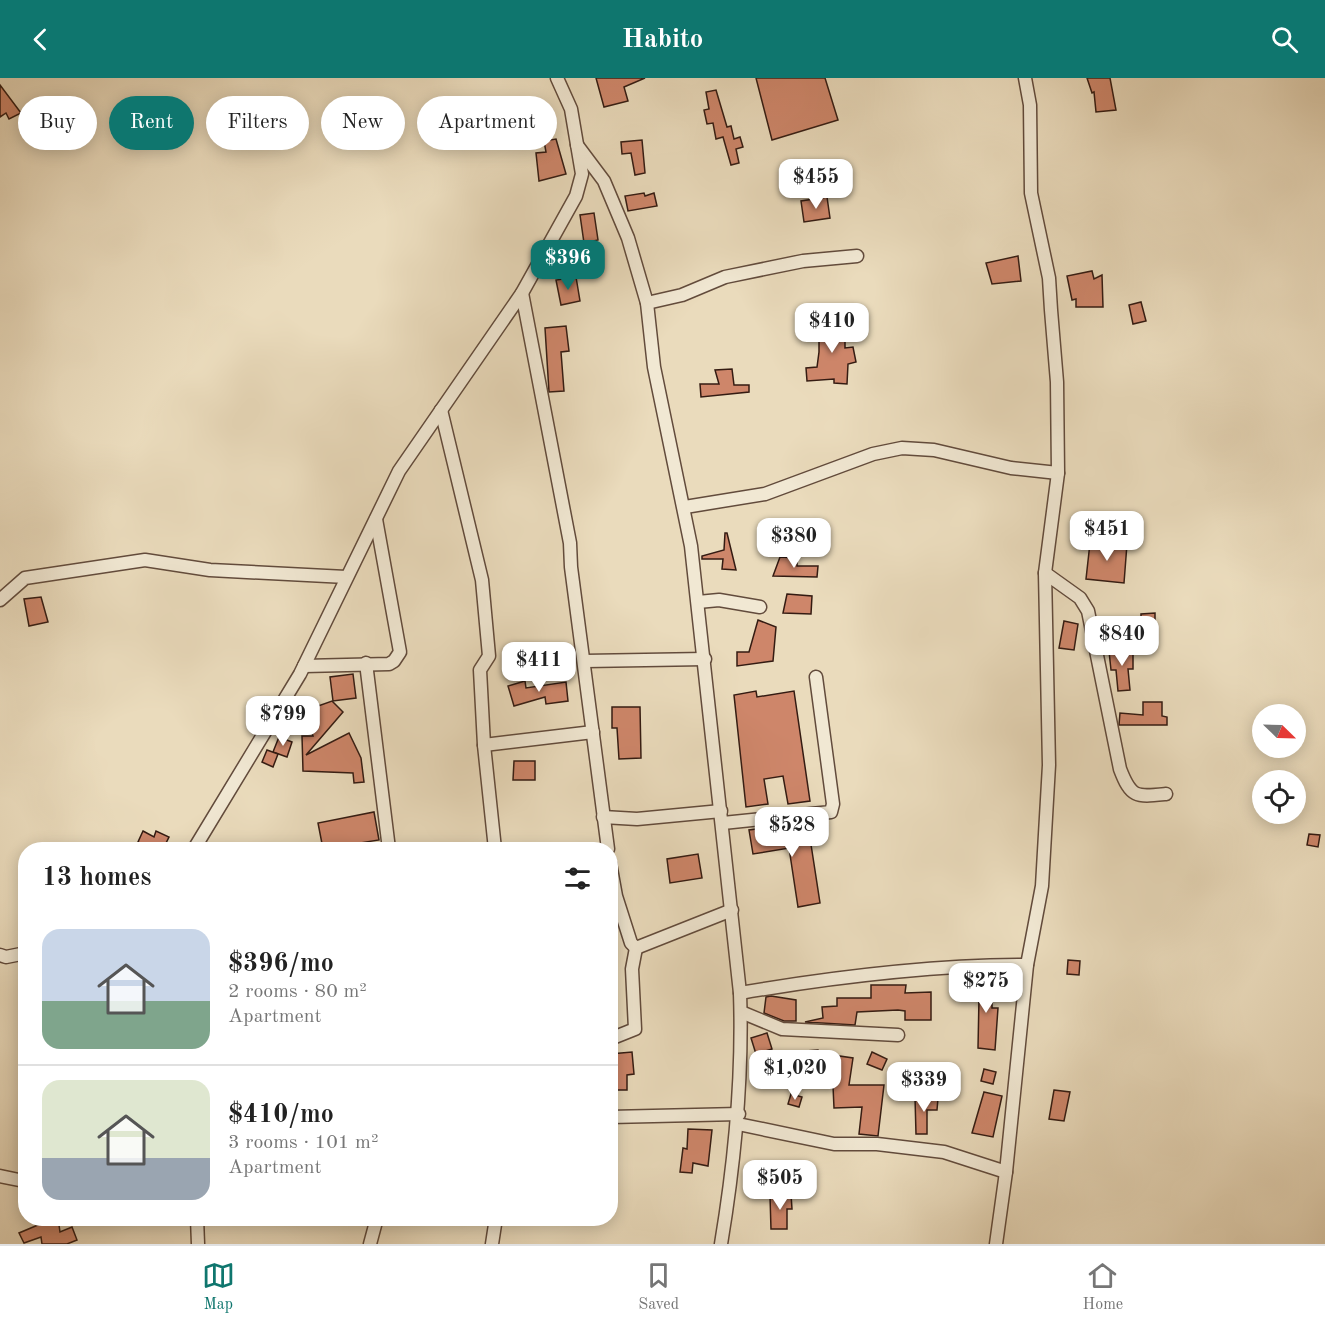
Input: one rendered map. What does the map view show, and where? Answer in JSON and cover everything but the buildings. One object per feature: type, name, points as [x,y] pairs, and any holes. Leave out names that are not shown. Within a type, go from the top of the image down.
[{"type":"street","points":[[198,842],[304,666],[399,471],[522,292],[576,196],[582,174],[571,109],[557,78]]},
{"type":"street","points":[[996,1244],[1006,1172],[1027,965],[1042,886],[1049,765],[1046,573],[1058,473],[1057,382],[1052,310],[1049,278],[1031,193],[1030,105],[1025,78]]},
{"type":"street","points":[[577,145],[604,181],[628,238],[647,303],[654,367],[685,507],[698,602],[741,1012],[739,1119],[721,1244]]},
{"type":"street","points":[[647,303],[682,295],[725,277],[803,261],[857,256]]},
{"type":"street","points":[[522,292],[570,543],[571,567],[607,842]]},
{"type":"street","points":[[441,410],[482,580],[489,656],[480,670],[484,745],[494,842]]},
{"type":"street","points":[[685,507],[765,494],[873,454],[902,448],[934,450],[1011,468],[1058,473]]},
{"type":"street","points":[[304,666],[389,664],[400,652],[376,519]]},
{"type":"street","points":[[0,600],[25,578],[145,560],[210,570],[346,577]]},
{"type":"street","points":[[1046,573],[1080,598],[1088,611],[1120,769],[1127,789],[1144,796],[1166,794]]},
{"type":"street","points":[[698,602],[718,600],[760,607]]},
{"type":"street","points":[[585,662],[705,659]]},
{"type":"street","points":[[366,663],[387,842]]},
{"type":"street","points":[[603,817],[637,819],[831,812],[833,804],[816,677]]},
{"type":"street","points":[[484,745],[593,732]]},
{"type":"street","points":[[618,902],[631,943],[636,948]]},
{"type":"street","points":[[636,948],[732,910]]},
{"type":"street","points":[[618,1036],[635,1029],[633,969],[636,948]]},
{"type":"street","points":[[0,955],[6,957],[18,955]]},
{"type":"street","points":[[740,993],[795,984],[975,965],[1027,965]]},
{"type":"street","points":[[741,1012],[782,1029],[898,1035]]},
{"type":"street","points":[[618,1117],[739,1119],[834,1144],[877,1144],[944,1152],[1006,1172]]},
{"type":"street","points":[[0,1176],[18,1180]]},
{"type":"street","points":[[197,1226],[198,1244]]},
{"type":"street","points":[[370,1244],[375,1226]]},
{"type":"street","points":[[492,1244],[495,1226]]}]
